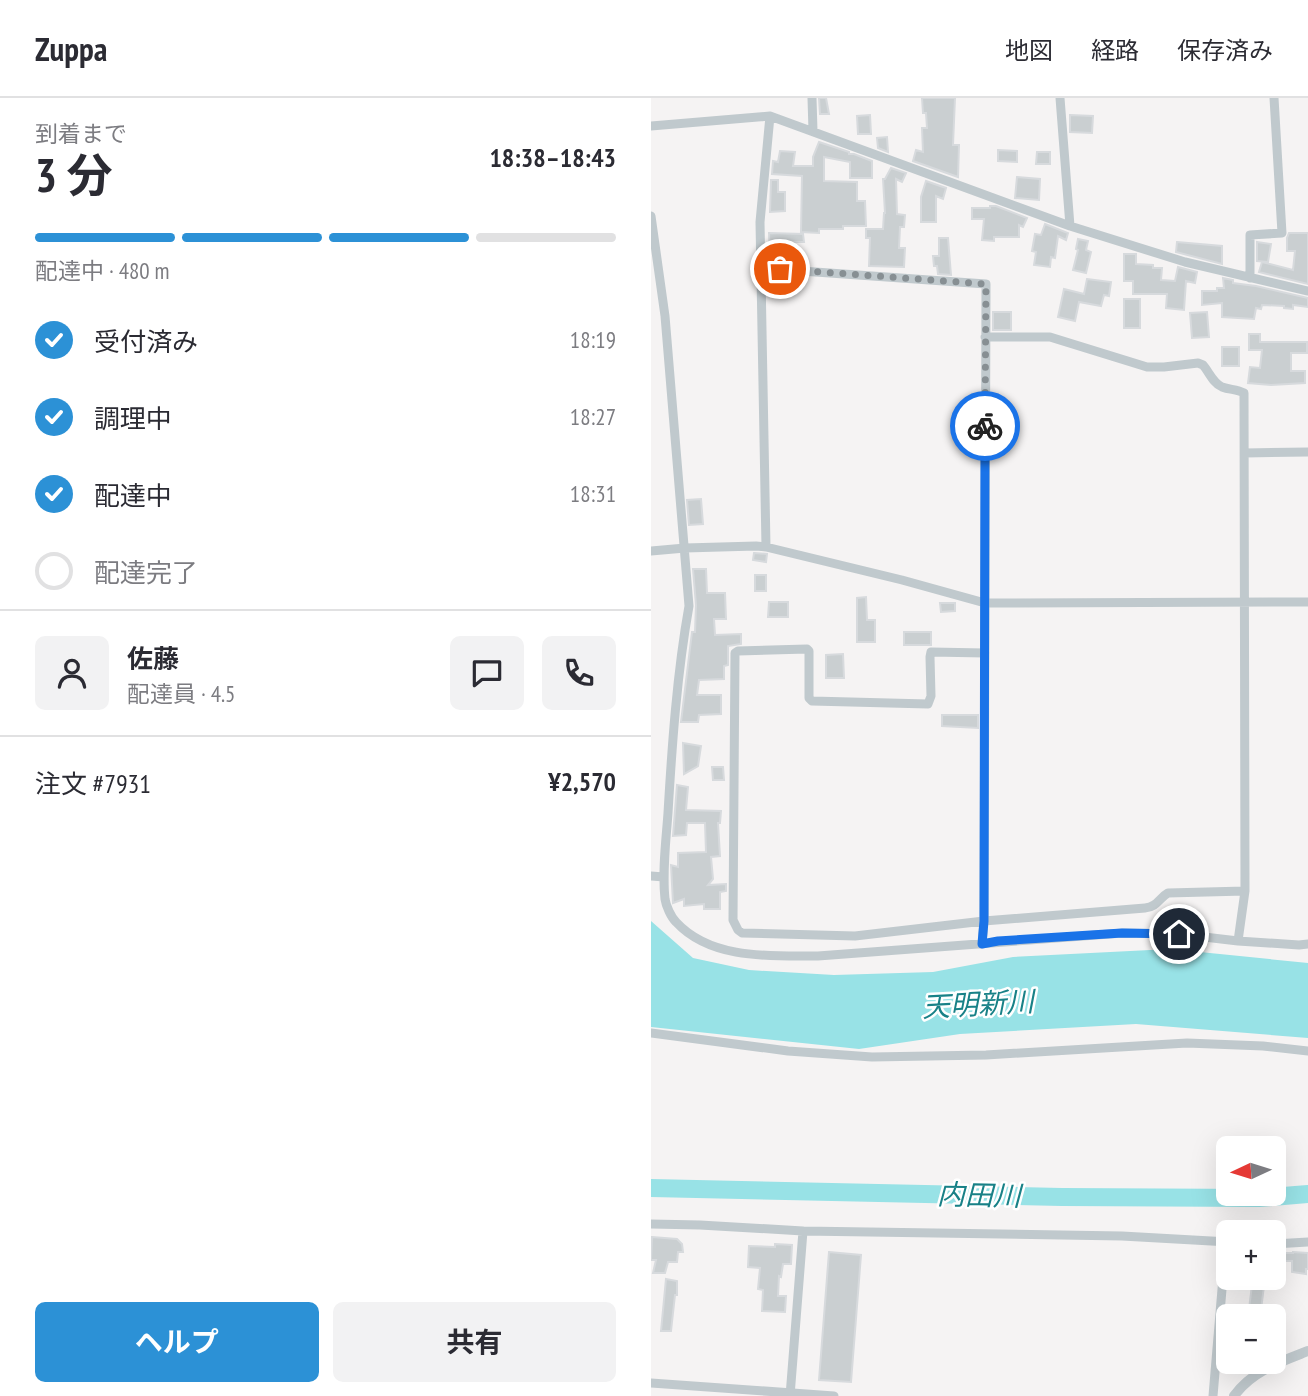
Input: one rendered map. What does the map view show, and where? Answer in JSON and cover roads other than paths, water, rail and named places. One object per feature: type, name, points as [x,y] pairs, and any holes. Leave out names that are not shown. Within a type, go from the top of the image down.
[{"type":"street","points":[[811,98],[813,131]]},
{"type":"street","points":[[1060,98],[1070,226]]},
{"type":"street","points":[[1250,278],[1250,235],[1282,233],[1274,98]]},
{"type":"street","points":[[766,547],[759,222],[769,116]]},
{"type":"street","points":[[651,127],[769,116],[1070,226],[1185,262],[1308,291]]},
{"type":"street","points":[[651,216],[664,316],[689,606],[680,667],[664,877],[665,902],[674,920],[692,936],[712,945],[768,956],[818,956],[1122,933],[1179,934],[1238,942],[1308,944]]},
{"type":"street","points":[[760,268],[986,284],[982,944]]},
{"type":"street","points":[[985,337],[1050,337],[1147,367],[1198,363],[1203,365],[1221,386],[1244,393],[1245,891],[1238,942]]},
{"type":"street","points":[[1245,453],[1308,452]]},
{"type":"street","points":[[651,551],[766,547],[985,603],[1308,602]]},
{"type":"street","points":[[985,653],[931,652],[931,699],[928,704],[812,702],[809,698],[807,649],[735,653],[733,920],[738,930],[742,933],[855,936],[984,921],[1145,908],[1156,905],[1168,893],[1245,891]]},
{"type":"street","points":[[651,876],[664,877]]},
{"type":"street","points":[[651,1032],[788,1051],[872,1056],[986,1055],[1187,1043],[1308,1051]]},
{"type":"street","points":[[651,1224],[803,1231],[1122,1236],[1216,1241]]},
{"type":"street","points":[[790,1395],[803,1231]]},
{"type":"street","points":[[1286,1243],[1308,1242]]},
{"type":"street","points":[[1213,1396],[1223,1290]]},
{"type":"street","points":[[1234,1396],[1241,1386],[1260,1372],[1308,1351]]},
{"type":"street","points":[[651,1383],[790,1395],[834,1396]]},
{"type":"water","name":"天明新川","points":[[651,921],[693,958],[749,970],[834,975],[933,972],[1013,957],[1170,949],[1308,963],[1308,1038],[1136,1024],[960,1034],[859,1049],[651,1027]]},
{"type":"waterway","name":"内田川","points":[[651,1188],[1062,1197],[1259,1198],[1308,1194]]}]
